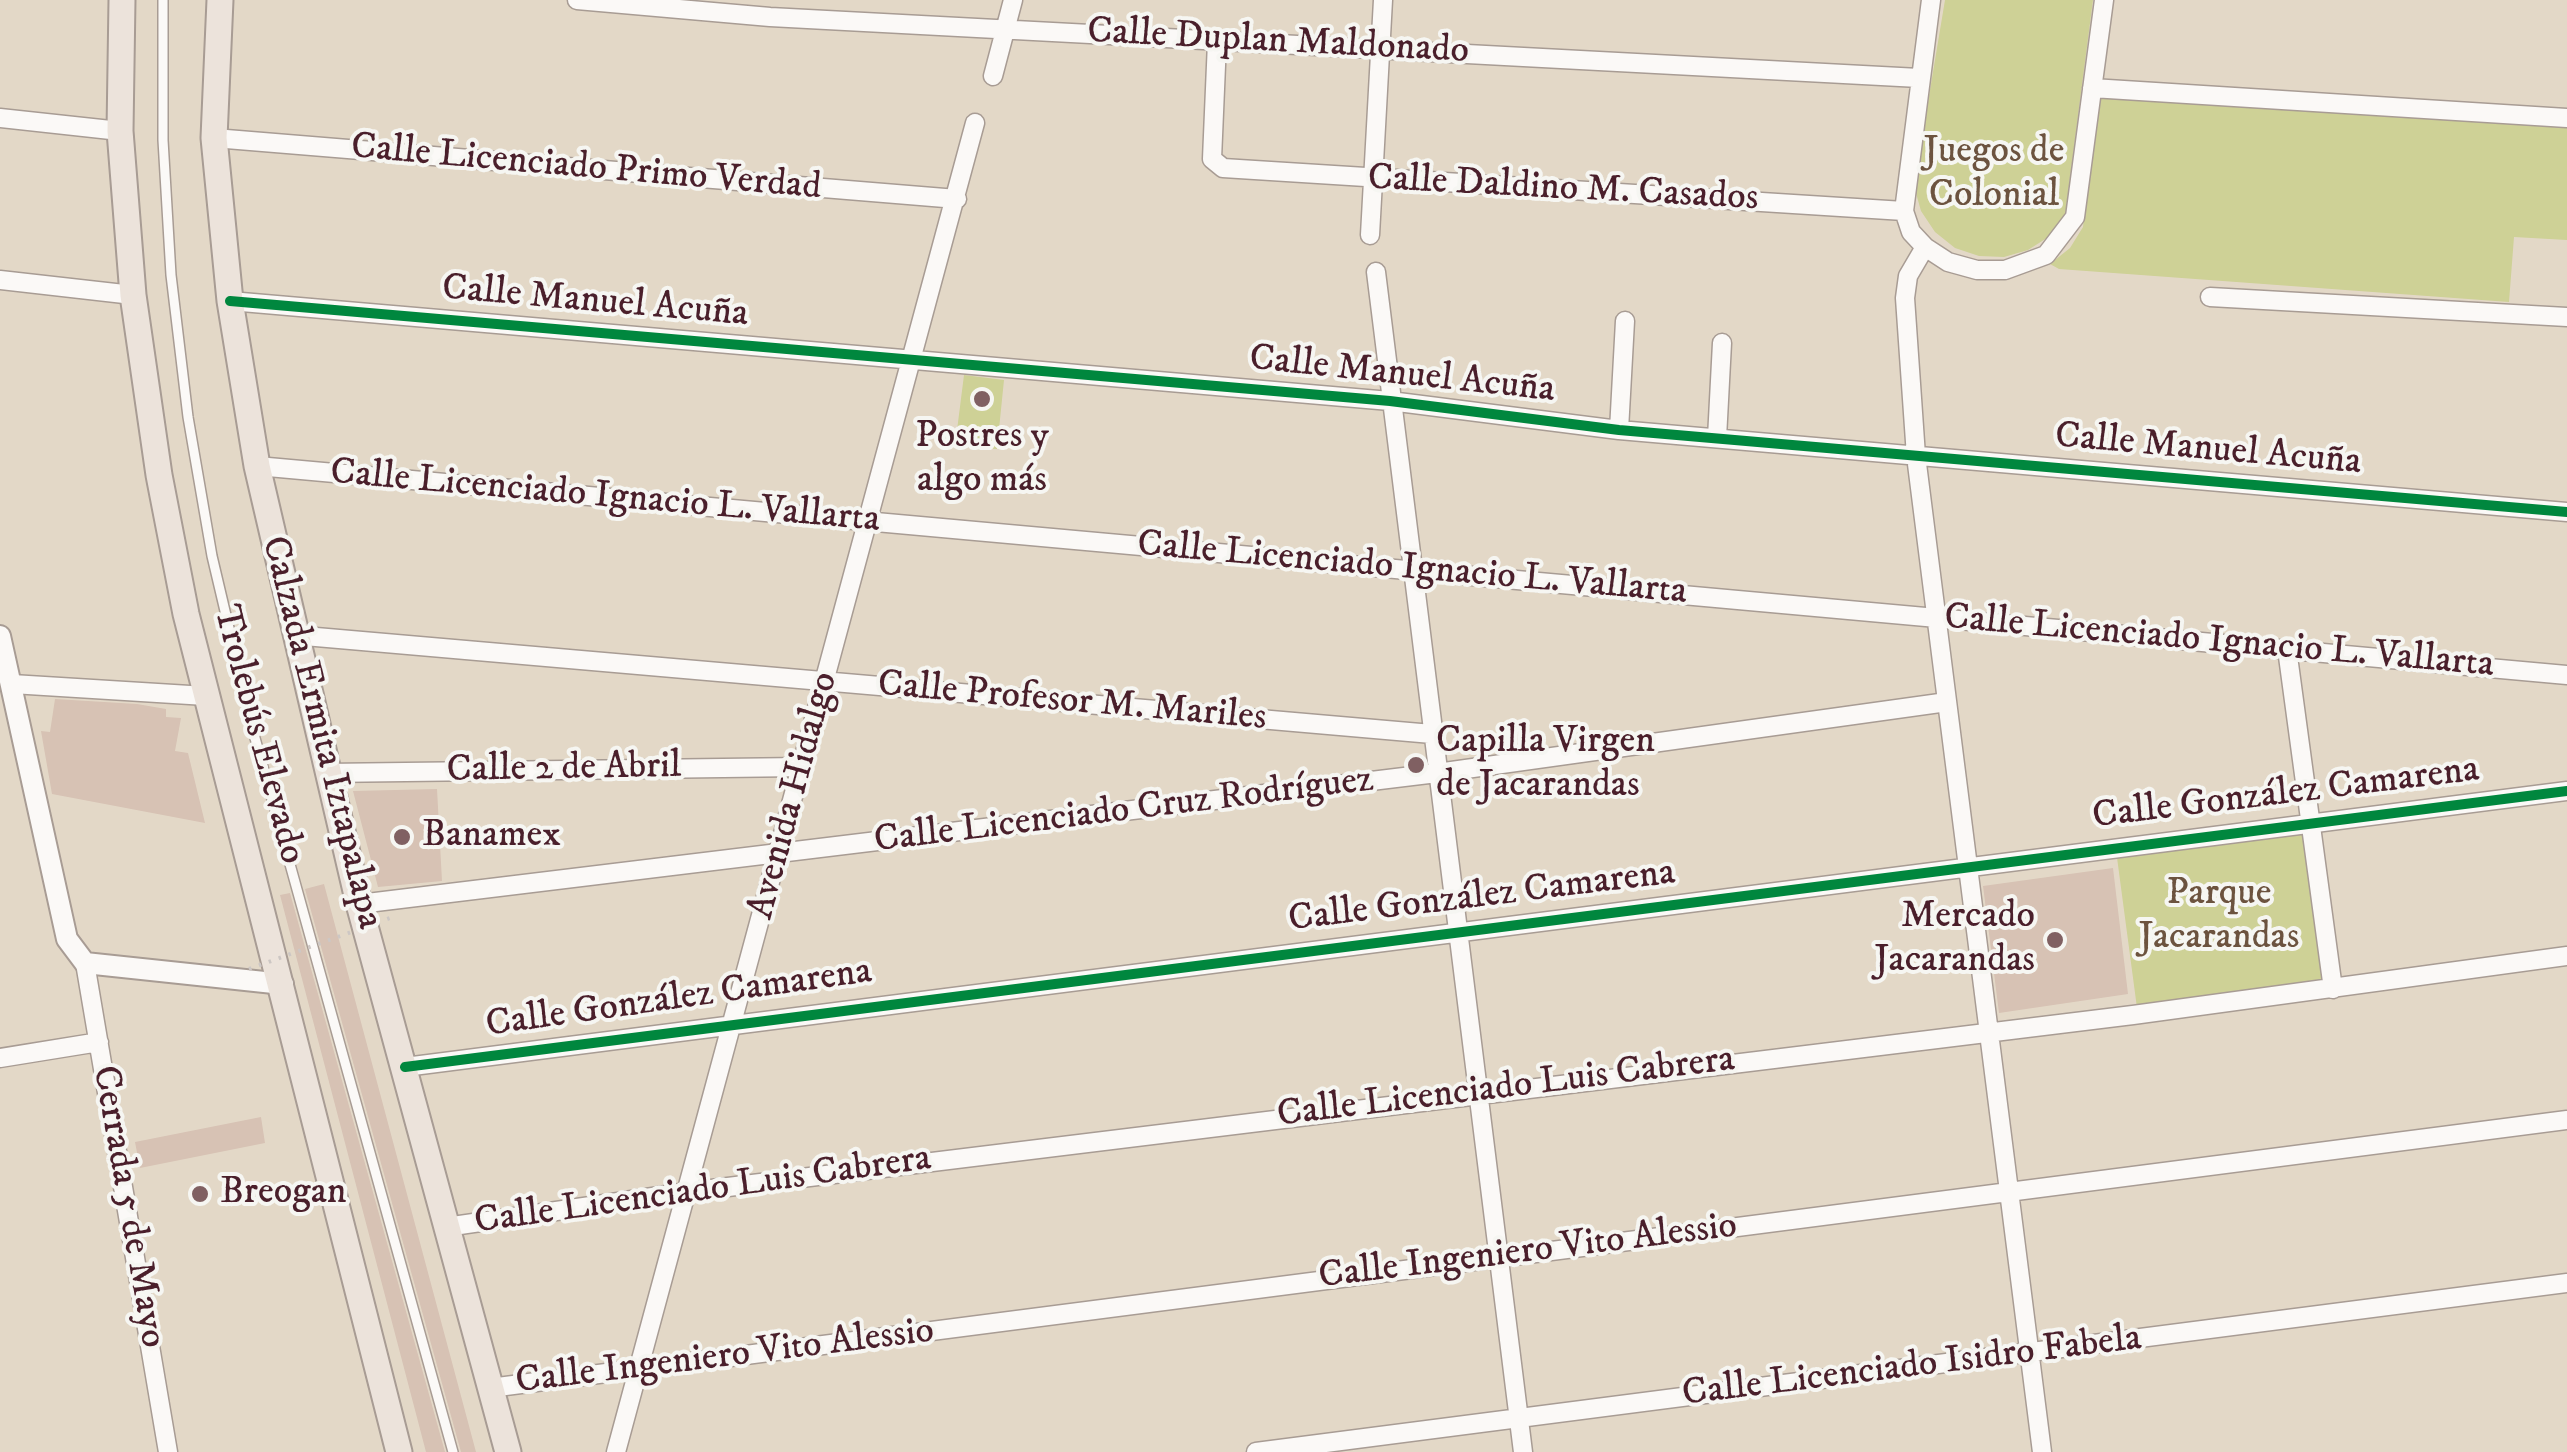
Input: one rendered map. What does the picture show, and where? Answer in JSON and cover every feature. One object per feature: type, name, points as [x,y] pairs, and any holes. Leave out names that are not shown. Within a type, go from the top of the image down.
[{"type":"main road","points":[[122,0],[120,131],[132,295],[158,475],[206,696],[284,984],[399,1452]]},
{"type":"main road","name":"Calzada Ermita Iztapalapa","points":[[220,0],[214,138],[230,301],[257,466],[293,635],[359,904],[508,1452]]},
{"type":"street","name":"Calle Duplan Maldonado","points":[[582,0],[770,17],[1920,78]]},
{"type":"street","points":[[993,76],[1013,0]]},
{"type":"street","points":[[1370,235],[1383,0]]},
{"type":"street","points":[[1931,0],[1904,211],[1911,232],[1926,246],[1948,262],[1978,270],[2005,270],[2046,255],[2064,238],[2076,217],[2104,0]]},
{"type":"street","name":"Calle Daldino M. Casados","points":[[1216,42],[1212,159],[1223,168],[1904,211]]},
{"type":"street","points":[[2092,88],[2567,118]]},
{"type":"street","points":[[0,118],[120,131]]},
{"type":"street","name":"Avenida Hidalgo","points":[[616,1452],[975,123]]},
{"type":"street","name":"Calle Licenciado Primo Verdad","points":[[214,138],[957,198]]},
{"type":"street","points":[[1926,246],[1908,276],[1905,298],[1916,456],[2042,1452]]},
{"type":"street","points":[[1376,272],[1523,1452]]},
{"type":"street","points":[[0,280],[132,295]]},
{"type":"street","points":[[2210,298],[2567,317]]},
{"type":"street","name":"Calle Manuel Acuña","points":[[230,301],[1390,401],[1620,430],[2567,512]]},
{"type":"street","points":[[1620,430],[1624,320]]},
{"type":"street","points":[[1717,438],[1722,344]]},
{"type":"street","name":"Calle Licenciado Ignacio L. Vallarta","points":[[257,466],[2567,675]]},
{"type":"street","name":"Calle Profesor M. Mariles","points":[[293,635],[1432,734]]},
{"type":"street","points":[[0,636],[67,939],[85,962],[284,984]]},
{"type":"street","points":[[2287,649],[2333,989]]},
{"type":"street","points":[[12,684],[206,696]]},
{"type":"street","name":"Calle Licenciado Cruz Rodríguez","points":[[359,904],[1437,773],[1947,702]]},
{"type":"street","name":"Calle 2 de Abril","points":[[326,772],[802,767]]},
{"type":"street","name":"Calle González Camarena","points":[[405,1067],[732,1022],[2567,791]]},
{"type":"street","name":"Calle Licenciado Luis Cabrera","points":[[446,1227],[687,1192],[2333,989],[2567,956]]},
{"type":"street","name":"Cerrada 5 de Mayo","points":[[85,962],[168,1452]]},
{"type":"street","points":[[0,1058],[98,1042]]},
{"type":"street","name":"Calle Ingeniero Vito Alessio","points":[[490,1388],[2567,1120]]},
{"type":"street","name":"Calle Licenciado Isidro Fabela","points":[[1256,1452],[2567,1283]]},
{"type":"lane","name":"Trolebús Elevado","points":[[162,0],[163,140],[171,275],[188,417],[212,556],[255,738],[452,1452]]},
{"type":"path","points":[[249,970],[390,918]]},
{"type":"green space","name":"Juegos de Colonial","points":[[1945,0],[2093,0],[2065,216],[2050,236],[2028,250],[2004,257],[1979,256],[1955,248],[1935,232],[1921,211],[1914,186]]},
{"type":"green space","points":[[2098,92],[2567,122],[2567,240],[2514,237],[2509,302],[2059,269],[2050,264],[2070,248],[2083,227]]},
{"type":"green space","points":[[964,375],[1004,380],[997,449],[955,446]]},
{"type":"green space","name":"Parque Jacarandas","points":[[2308,822],[2332,986],[2137,1008],[2116,850]]},
{"type":"building","points":[[55,699],[137,704],[166,709],[166,717],[181,718],[175,751],[188,753],[205,823],[52,794],[41,731],[50,732]]},
{"type":"building","name":"Banamex","points":[[437,789],[442,881],[378,887],[353,791]]},
{"type":"building","name":"Mercado Jacarandas","points":[[2113,868],[2128,994],[1999,1013],[1983,886]]},
{"type":"building","points":[[324,884],[476,1452],[461,1452],[305,889]]},
{"type":"building","points":[[290,893],[445,1452],[426,1452],[280,895]]},
{"type":"building","points":[[261,1117],[265,1143],[140,1168],[135,1142]]},
{"type":"cycle path","points":[[230,301],[1390,401],[1619,430],[2567,512]]},
{"type":"cycle path","points":[[405,1067],[2567,791]]},
{"type":"place","name":"Postres y algo más","points":[[982,399]]},
{"type":"place","name":"Capilla Virgen de Jacarandas","points":[[1416,765]]},
{"type":"place","name":"Banamex","points":[[402,837]]},
{"type":"place","name":"Mercado Jacarandas","points":[[2055,940]]},
{"type":"place","name":"Breogan","points":[[200,1194]]}]
